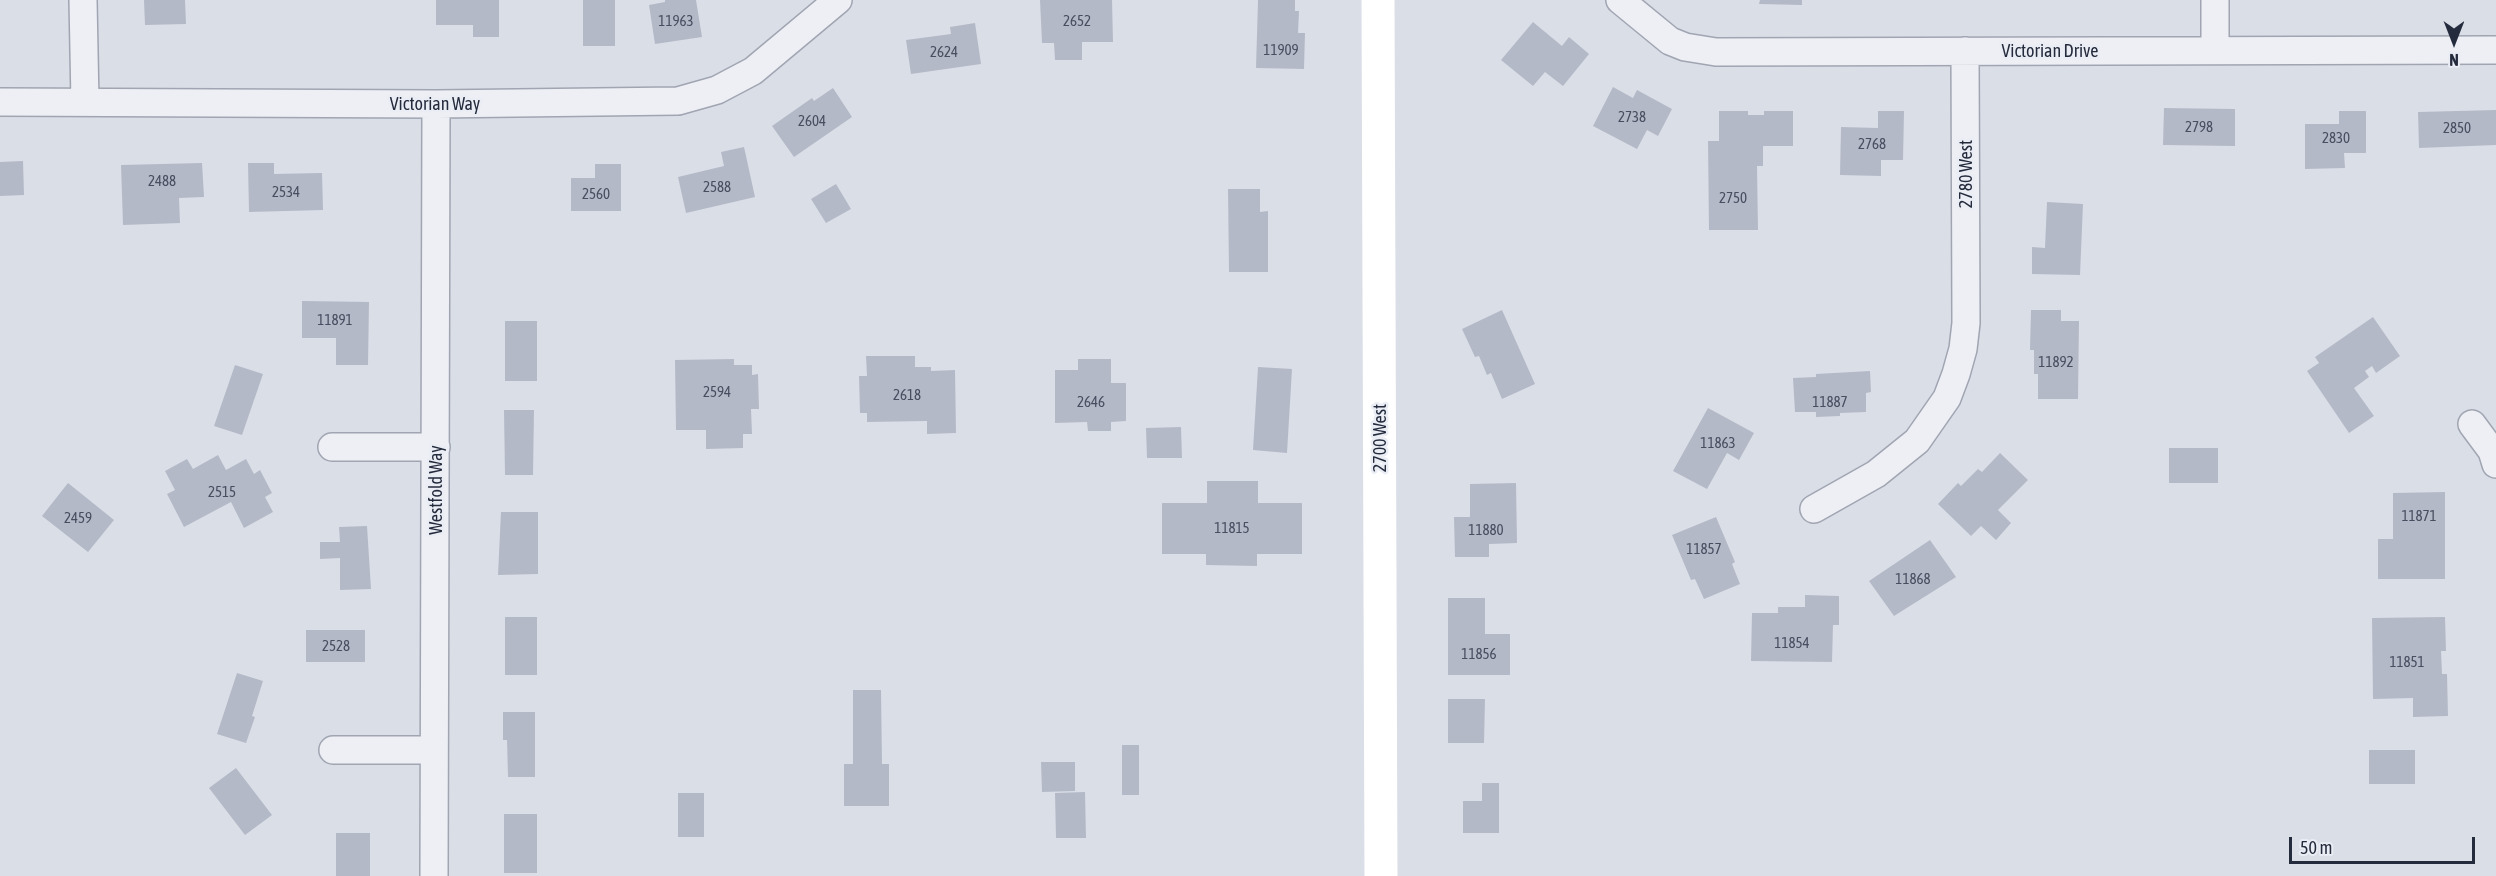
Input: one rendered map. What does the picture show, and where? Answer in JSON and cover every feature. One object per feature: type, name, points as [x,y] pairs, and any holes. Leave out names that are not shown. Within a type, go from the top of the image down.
[{"type":"main road","name":"2700 West","points":[[1378,0],[1381,876]]},
{"type":"street","points":[[83,0],[86,102]]},
{"type":"street","name":"Victorian Drive","points":[[1620,0],[1670,41],[1700,51],[2496,50]]},
{"type":"street","points":[[2215,0],[2215,50]]},
{"type":"street","name":"Victorian Way","points":[[0,102],[436,104],[678,101],[717,90],[753,71],[821,5]]},
{"type":"street","name":"2780 West","points":[[1814,509],[1876,474],[1897,459],[1917,441],[1947,398],[1963,349],[1966,296],[1965,51]]},
{"type":"street","name":"Westfold Way","points":[[434,876],[436,104]]},
{"type":"street","points":[[2472,424],[2492,451],[2496,464]]},
{"type":"street","points":[[332,447],[436,447]]},
{"type":"street","points":[[333,750],[434,750]]},
{"type":"building","points":[[144,0],[185,0],[186,24],[145,25]]},
{"type":"building","points":[[436,0],[499,0],[499,37],[473,37],[473,25],[436,25]]},
{"type":"building","points":[[583,0],[615,0],[615,46],[583,46]]},
{"type":"building","points":[[665,0],[696,0],[702,37],[655,44],[649,5],[665,2]]},
{"type":"building","points":[[1040,0],[1112,0],[1113,42],[1082,42],[1082,60],[1055,60],[1054,43],[1042,43]]},
{"type":"building","points":[[1258,0],[1295,0],[1295,11],[1299,11],[1298,33],[1305,33],[1304,69],[1256,68]]},
{"type":"building","points":[[1760,0],[1802,0],[1802,5],[1759,4]]},
{"type":"building","points":[[1533,22],[1562,46],[1569,37],[1589,54],[1563,86],[1545,72],[1533,86],[1501,60]]},
{"type":"building","points":[[975,23],[981,64],[911,74],[906,40],[951,34],[950,27]]},
{"type":"building","points":[[1613,87],[1633,98],[1637,90],[1672,109],[1658,136],[1647,130],[1637,149],[1593,126]]},
{"type":"building","points":[[833,88],[852,117],[794,157],[772,126],[812,98],[814,101]]},
{"type":"building","points":[[2164,108],[2235,109],[2235,146],[2163,145]]},
{"type":"building","points":[[2496,110],[2496,145],[2419,148],[2418,112]]},
{"type":"building","points":[[1719,111],[1748,111],[1748,115],[1764,115],[1764,111],[1793,111],[1793,146],[1763,146],[1763,166],[1757,166],[1758,230],[1709,230],[1708,141],[1719,141]]},
{"type":"building","points":[[1878,111],[1904,111],[1903,160],[1881,160],[1881,176],[1840,175],[1841,127],[1878,128]]},
{"type":"building","points":[[2339,111],[2366,111],[2366,153],[2344,153],[2345,168],[2305,169],[2305,124],[2339,124]]},
{"type":"building","points":[[744,147],[755,197],[686,213],[678,177],[724,166],[721,152]]},
{"type":"building","points":[[23,161],[24,195],[0,196],[0,162]]},
{"type":"building","points":[[202,163],[204,197],[179,198],[180,223],[123,225],[121,165]]},
{"type":"building","points":[[248,163],[274,163],[274,174],[322,173],[323,210],[249,212]]},
{"type":"building","points":[[595,164],[621,164],[621,211],[571,211],[571,178],[595,178]]},
{"type":"building","points":[[836,184],[851,209],[826,223],[811,199]]},
{"type":"building","points":[[1228,189],[1260,189],[1260,212],[1268,211],[1268,272],[1229,272]]},
{"type":"building","points":[[2047,202],[2083,204],[2080,275],[2032,274],[2032,247],[2045,248]]},
{"type":"building","points":[[302,301],[369,302],[368,365],[336,365],[336,338],[302,338]]},
{"type":"building","points":[[1502,310],[1535,384],[1502,399],[1491,373],[1487,375],[1479,356],[1475,357],[1462,329]]},
{"type":"building","points":[[2031,310],[2061,310],[2061,321],[2079,321],[2078,399],[2038,399],[2038,374],[2034,374],[2034,350],[2030,350]]},
{"type":"building","points":[[2373,317],[2400,356],[2376,373],[2372,366],[2365,371],[2369,377],[2354,388],[2374,416],[2349,433],[2307,371],[2319,363],[2315,357]]},
{"type":"building","points":[[505,321],[537,321],[537,381],[505,381]]},
{"type":"building","points":[[866,356],[915,356],[915,367],[931,367],[931,371],[955,370],[956,433],[927,434],[927,421],[867,422],[867,413],[860,413],[859,376],[867,376]]},
{"type":"building","points":[[734,359],[734,365],[752,365],[752,375],[758,374],[759,409],[751,409],[752,434],[743,434],[743,448],[706,449],[706,430],[676,430],[675,360]]},
{"type":"building","points":[[1078,359],[1111,359],[1111,383],[1126,383],[1126,421],[1111,422],[1111,431],[1088,431],[1087,422],[1055,423],[1055,370],[1078,370]]},
{"type":"building","points":[[235,365],[263,374],[242,435],[214,426]]},
{"type":"building","points":[[1258,367],[1292,369],[1287,453],[1253,450]]},
{"type":"building","points":[[1870,371],[1871,392],[1866,393],[1866,412],[1816,417],[1816,412],[1795,412],[1793,378],[1816,377],[1816,374]]},
{"type":"building","points":[[1708,408],[1754,433],[1739,460],[1727,453],[1707,489],[1673,471]]},
{"type":"building","points":[[504,410],[534,410],[533,475],[505,475]]},
{"type":"building","points":[[1181,427],[1182,458],[1147,458],[1146,428]]},
{"type":"building","points":[[2169,448],[2218,448],[2218,483],[2169,483]]},
{"type":"building","points":[[2000,453],[2028,480],[1998,510],[2011,523],[1996,540],[1981,526],[1971,536],[1938,504],[1958,483],[1961,486],[1978,469],[1982,472]]},
{"type":"building","points":[[218,455],[226,470],[246,459],[254,474],[260,470],[272,493],[265,497],[273,512],[244,528],[231,502],[184,527],[167,494],[175,490],[165,471],[187,459],[193,469]]},
{"type":"building","points":[[1207,481],[1258,481],[1258,503],[1302,503],[1302,554],[1257,554],[1257,566],[1206,565],[1206,554],[1162,554],[1162,503],[1207,503]]},
{"type":"building","points":[[68,483],[114,520],[88,552],[42,516]]},
{"type":"building","points":[[1516,483],[1517,543],[1489,544],[1489,557],[1455,557],[1454,517],[1470,517],[1470,484]]},
{"type":"building","points":[[2445,492],[2445,579],[2378,579],[2378,539],[2393,539],[2393,493]]},
{"type":"building","points":[[501,512],[538,512],[538,574],[498,575]]},
{"type":"building","points":[[1716,517],[1735,562],[1732,564],[1740,584],[1704,599],[1695,579],[1691,580],[1672,535]]},
{"type":"building","points":[[367,526],[371,589],[340,590],[340,558],[320,559],[320,542],[340,542],[339,527]]},
{"type":"building","points":[[1930,540],[1956,577],[1894,616],[1869,581]]},
{"type":"building","points":[[1805,595],[1839,596],[1839,625],[1833,625],[1832,662],[1751,661],[1752,613],[1778,613],[1778,607],[1805,607]]},
{"type":"building","points":[[1448,598],[1485,598],[1485,634],[1510,634],[1510,675],[1448,675]]},
{"type":"building","points":[[505,617],[537,617],[537,675],[505,675]]},
{"type":"building","points":[[2445,617],[2446,651],[2441,651],[2442,674],[2447,674],[2448,716],[2413,717],[2413,698],[2373,699],[2372,618]]},
{"type":"building","points":[[306,630],[365,630],[365,662],[306,662]]},
{"type":"building","points":[[237,673],[263,681],[252,716],[255,717],[246,743],[217,734]]},
{"type":"building","points":[[853,690],[881,690],[882,764],[889,764],[889,806],[844,806],[844,764],[853,764]]},
{"type":"building","points":[[1448,699],[1485,699],[1484,743],[1448,743]]},
{"type":"building","points":[[503,712],[535,712],[535,777],[508,777],[507,740],[503,740]]},
{"type":"building","points":[[1122,745],[1139,745],[1139,795],[1122,795]]},
{"type":"building","points":[[2369,750],[2415,750],[2415,784],[2369,784]]},
{"type":"building","points":[[1041,762],[1075,762],[1075,791],[1042,792]]},
{"type":"building","points":[[236,768],[272,815],[245,835],[209,788]]},
{"type":"building","points":[[1482,783],[1499,783],[1499,833],[1463,833],[1463,801],[1482,801]]},
{"type":"building","points":[[1085,792],[1086,838],[1056,838],[1055,793]]},
{"type":"building","points":[[678,793],[704,793],[704,837],[678,837]]},
{"type":"building","points":[[504,814],[537,814],[537,873],[504,873]]},
{"type":"building","points":[[336,833],[370,833],[370,876],[336,876]]}]
